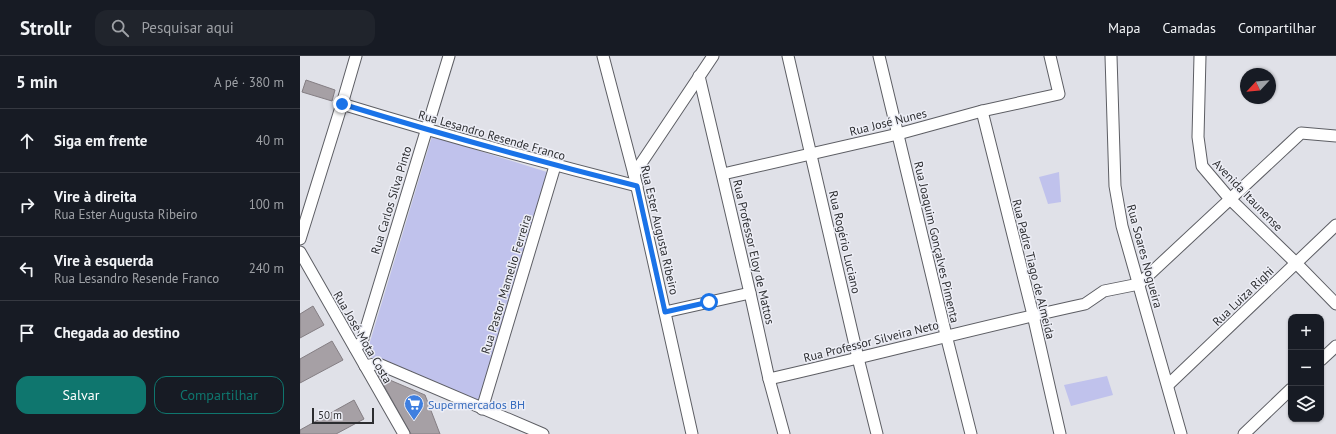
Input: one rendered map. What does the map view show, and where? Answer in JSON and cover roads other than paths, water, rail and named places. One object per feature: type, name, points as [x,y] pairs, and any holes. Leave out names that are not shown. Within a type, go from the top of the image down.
[{"type":"street","points":[[300,239],[356,56]]},
{"type":"street","name":"Rua Carlos Silva Pinto","points":[[355,348],[362,342],[364,336],[449,56]]},
{"type":"street","points":[[634,174],[713,56]]},
{"type":"street","name":"Rua Rogério Luciano","points":[[788,56],[877,434]]},
{"type":"street","name":"Rua Joaquim Gonçalves Pimenta","points":[[879,56],[971,434]]},
{"type":"street","name":"Rua José Nunes","points":[[723,174],[898,134],[982,111],[1058,94],[1050,56]]},
{"type":"street","name":"Rua Soares Nogueira","points":[[1111,56],[1115,186],[1122,226],[1181,434]]},
{"type":"street","name":"Avenida Itaunense","points":[[1200,56],[1198,137],[1202,166],[1230,199],[1336,304]]},
{"type":"street","name":"Rua Ester Augusta Ribeiro","points":[[604,57],[637,186],[692,434]]},
{"type":"street","name":"Rua Professor Eloy de Mattos","points":[[699,76],[723,174],[769,379],[784,434]]},
{"type":"street","name":"Rua Lesandro Resende Franco","points":[[342,104],[426,130],[555,166],[637,186]]},
{"type":"street","name":"Rua Padre Tiago de Almeida","points":[[982,111],[1033,315],[1060,434]]},
{"type":"street","points":[[1139,284],[1301,133],[1336,136]]},
{"type":"street","name":"Rua Pastor Mamelio Ferreira","points":[[482,409],[555,166]]},
{"type":"street","name":"Rua Luiza Righi","points":[[1168,385],[1336,225]]},
{"type":"street","name":"Rua José Mota Costa","points":[[300,252],[404,434]]},
{"type":"street","name":"Rua Professor Silveira Neto","points":[[769,379],[946,335],[1085,304],[1104,291],[1139,284]]},
{"type":"street","points":[[665,312],[750,292]]},
{"type":"street","points":[[1324,357],[1336,346]]},
{"type":"street","points":[[365,366],[375,364],[381,365],[543,434]]},
{"type":"street","points":[[1244,434],[1288,392]]},
{"type":"place","name":"Supermercados BH","points":[[414,421]]}]
